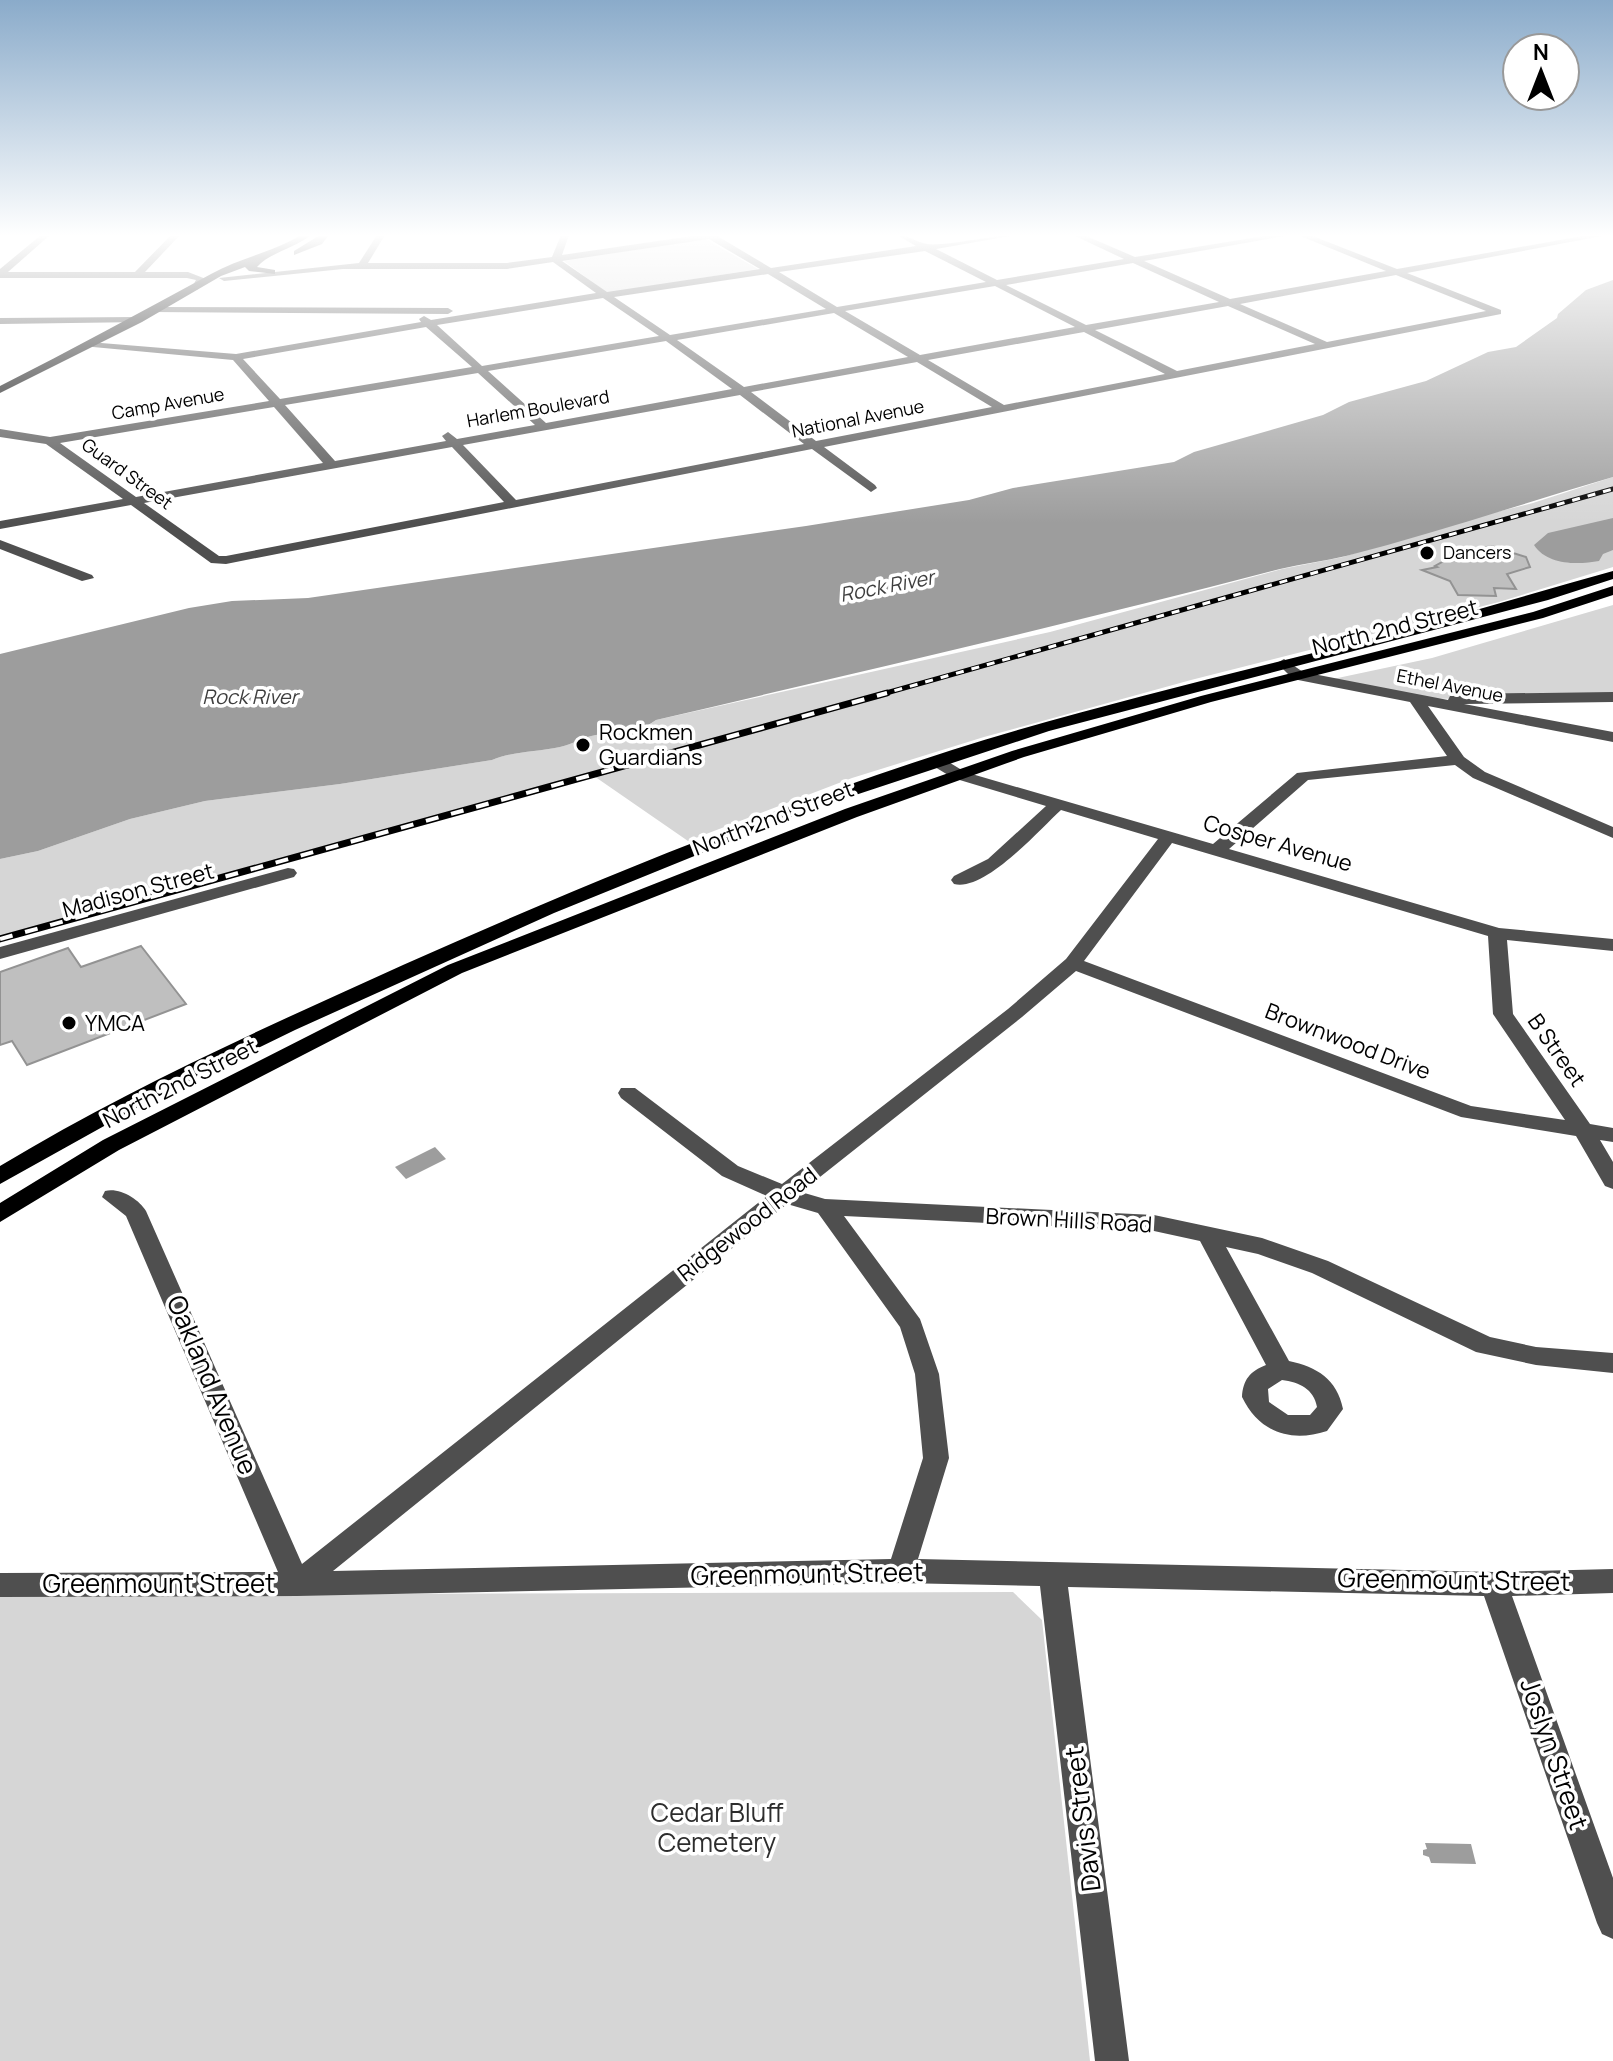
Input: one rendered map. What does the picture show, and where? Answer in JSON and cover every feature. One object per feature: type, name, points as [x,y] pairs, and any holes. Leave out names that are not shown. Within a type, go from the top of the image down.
[{"type":"main road","points":[[0,390],[117,331]]},
{"type":"main road","name":"North 2nd Street","points":[[0,1214],[111,1145],[455,969],[837,819],[1018,754],[1192,703],[1291,669],[1613,575]]},
{"type":"main road","name":"North 2nd Street","points":[[0,1176],[59,1139],[225,1053],[543,910],[739,831],[936,761],[1055,725],[1538,615],[1613,590]]},
{"type":"street","points":[[93,344],[236,357],[387,331]]},
{"type":"street","points":[[437,331],[540,422]]},
{"type":"street","points":[[657,331],[871,488]]},
{"type":"street","name":"Camp Avenue","points":[[50,441],[709,331]]},
{"type":"street","points":[[873,331],[1003,409]]},
{"type":"street","name":"Harlem Boulevard","points":[[0,517],[128,497],[1051,331]]},
{"type":"street","points":[[1089,331],[1176,375]]},
{"type":"street","points":[[1294,331],[1327,346]]},
{"type":"street","name":"National Avenue","points":[[226,560],[1401,331]]},
{"type":"street","points":[[236,357],[328,461]]},
{"type":"street","name":"Guard Street","points":[[0,433],[50,441],[216,560],[226,560]]},
{"type":"street","points":[[450,439],[514,505]]},
{"type":"street","name":"Harlem Boulevard","points":[[0,525],[128,497]]},
{"type":"street","points":[[0,544],[87,578]]},
{"type":"street","name":"Ethel Avenue","points":[[1291,669],[1415,699],[1613,737]]},
{"type":"street","points":[[1415,699],[1613,697]]},
{"type":"street","points":[[1415,699],[1458,760],[1479,775],[1613,833]]},
{"type":"street","points":[[1217,850],[1303,776],[1458,760]]},
{"type":"street","name":"Cosper Avenue","points":[[936,761],[959,775],[1497,933],[1613,945]]},
{"type":"street","points":[[960,880],[994,863],[1058,804]]},
{"type":"street","name":"Ridgewood Road","points":[[297,1584],[784,1193],[901,1105],[1073,963],[1169,836]]},
{"type":"street","name":"Madison Street","points":[[0,953],[288,873]]},
{"type":"street","name":"B Street","points":[[1497,933],[1503,1014],[1583,1130],[1613,1181]]},
{"type":"street","name":"Brownwood Drive","points":[[1073,963],[1468,1112],[1613,1135]]},
{"type":"street","name":"Brown Hills Road","points":[[628,1093],[730,1171],[825,1207],[1154,1223],[1262,1246],[1320,1267],[1485,1345],[1536,1356],[1613,1363]]},
{"type":"street","name":"Oakland Avenue","points":[[113,1197],[135,1211],[297,1584]]},
{"type":"street","points":[[825,1207],[911,1325],[927,1374],[936,1458],[901,1571]]},
{"type":"street","points":[[1208,1235],[1281,1370]]},
{"type":"street","name":"Greenmount Street","points":[[0,1585],[297,1584],[901,1571],[1494,1584],[1613,1581]]},
{"type":"street","name":"Davis Street","points":[[1053,1576],[1112,2061]]},
{"type":"street","name":"Joslyn Street","points":[[1494,1584],[1613,1923]]},
{"type":"green space","points":[[1613,477],[1613,567],[1499,602],[1191,680],[984,737],[852,778],[688,841],[591,774],[0,939],[0,859],[38,851],[130,819],[205,801],[492,760],[560,747],[591,736],[634,731],[656,720],[1050,632],[1282,569],[1343,557]]},
{"type":"green space","points":[[1613,605],[1613,697],[1415,699],[1333,679],[1432,658]]},
{"type":"green space","name":"Cedar Bluff Cemetery","points":[[1013,1592],[1042,1620],[1090,2061],[0,2061],[0,1595]]},
{"type":"water","name":"Rock River","points":[[1538,331],[1613,331],[1613,477],[1346,556],[1280,569],[656,720],[635,730],[591,736],[560,747],[492,760],[205,801],[130,819],[38,851],[0,859],[0,654],[189,608],[232,601],[308,598],[806,526],[1174,462],[1194,452],[1323,415],[1349,402],[1426,381],[1488,352],[1516,347]]},
{"type":"water","points":[[1613,518],[1613,550],[1603,554],[1599,561],[1572,563],[1554,560],[1534,545],[1548,533]]},
{"type":"water","points":[[435,1147],[446,1159],[406,1179],[395,1167]]},
{"type":"water","points":[[1425,1843],[1471,1844],[1476,1864],[1431,1863],[1429,1857],[1423,1855],[1423,1850],[1427,1849]]},
{"type":"building","points":[[1491,546],[1526,557],[1530,567],[1507,574],[1516,589],[1494,588],[1496,596],[1458,595],[1450,581],[1422,570],[1437,567],[1453,556]]},
{"type":"building","name":"YMCA","points":[[141,946],[186,1004],[27,1065],[12,1041],[0,1045],[0,972],[68,948],[81,967]]},
{"type":"railway","points":[[879,695],[1613,489]]},
{"type":"railway","points":[[0,939],[887,693]]},
{"type":"place","name":"Dancers","points":[[1427,553]]},
{"type":"place","name":"Rockmen Guardians","points":[[583,745]]},
{"type":"place","name":"YMCA","points":[[69,1023]]}]
